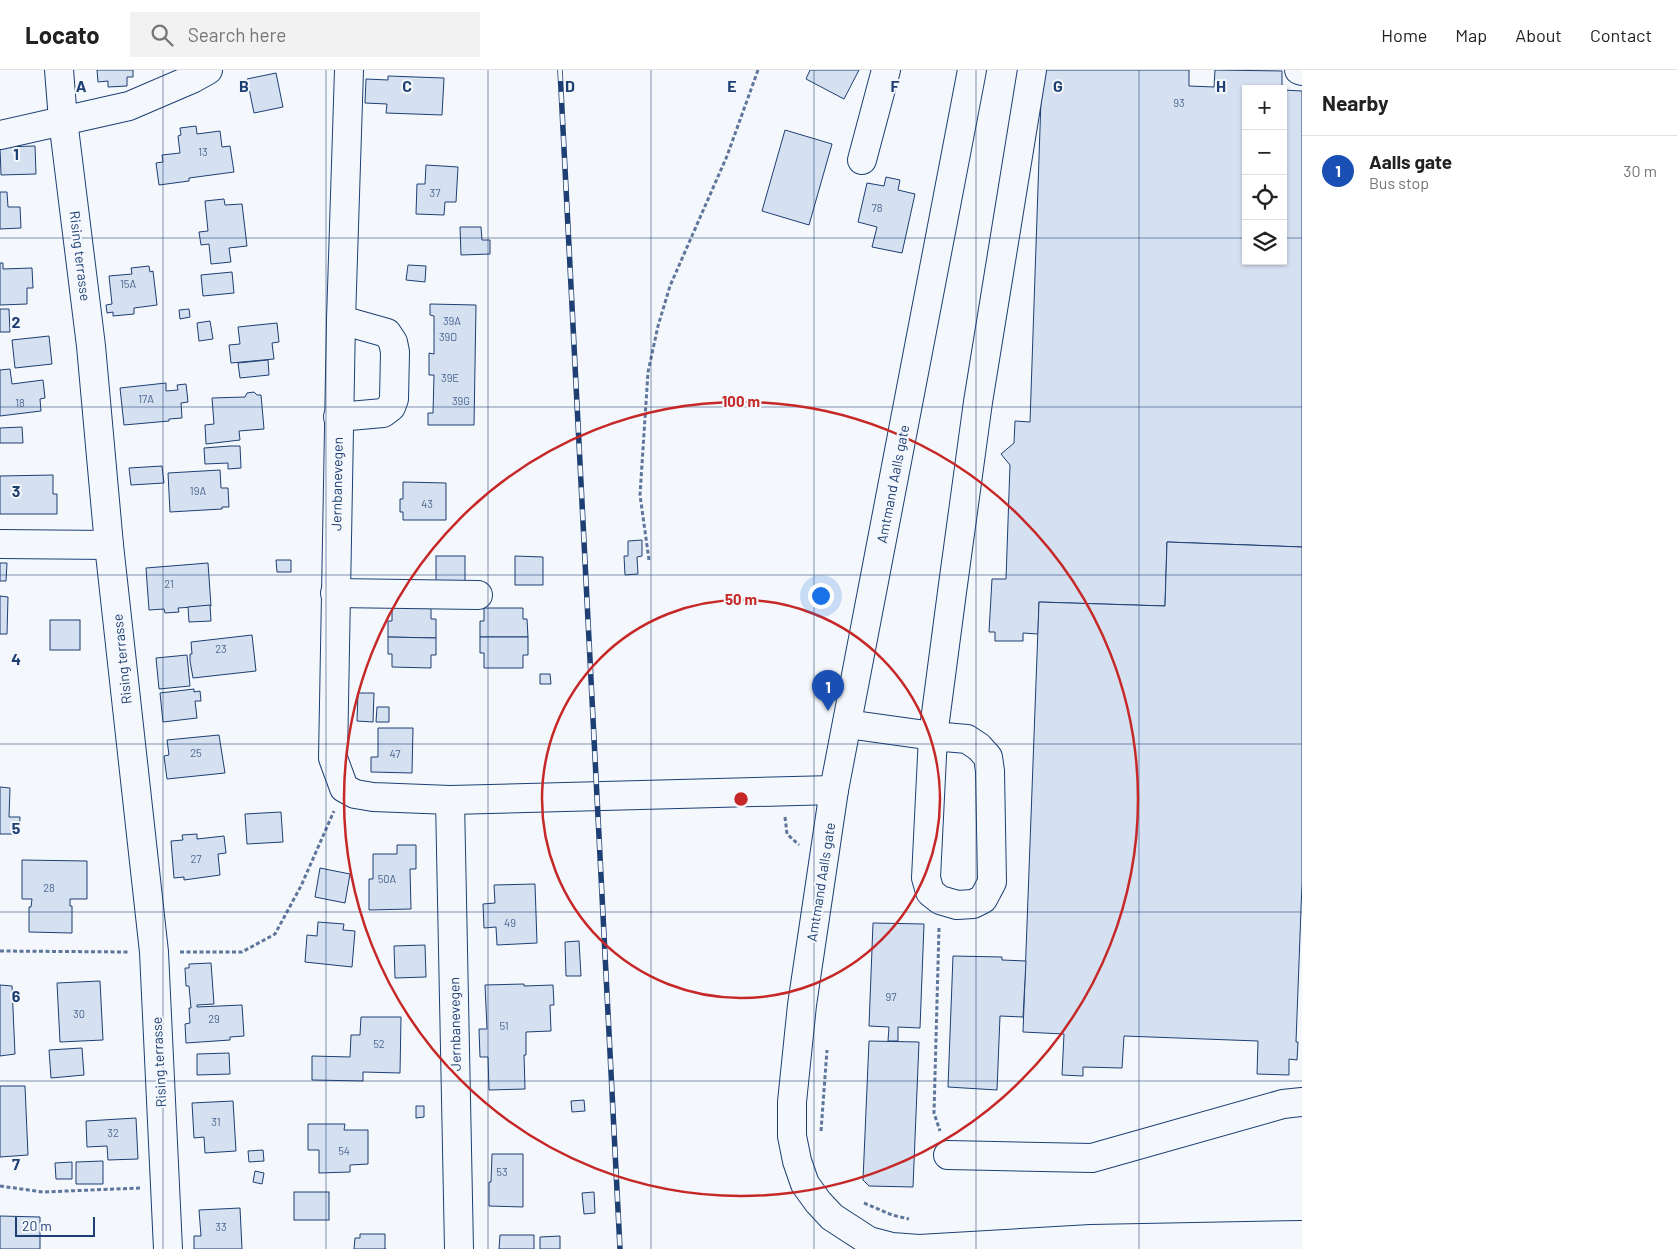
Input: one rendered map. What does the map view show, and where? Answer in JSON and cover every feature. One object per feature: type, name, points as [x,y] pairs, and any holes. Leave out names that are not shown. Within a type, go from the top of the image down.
[{"type":"street","name":"Rising terrasse","points":[[59,70],[63,120],[91,346],[109,545],[154,952],[168,1249]]},
{"type":"street","points":[[0,135],[129,106],[192,79],[208,70]]},
{"type":"street","name":"Jernbanevegen","points":[[344,788],[333,758],[338,417],[349,70]]},
{"type":"street","points":[[862,160],[886,70]]},
{"type":"street","name":"Amtmand Aalls gate","points":[[972,70],[834,790],[802,1005],[792,1102],[792,1136],[797,1161],[805,1184],[832,1217],[869,1241],[892,1247],[919,1249],[1091,1239],[1302,1235]]},
{"type":"street","points":[[847,724],[934,736],[967,739],[980,747],[988,757],[990,771],[992,882],[982,899],[973,904],[957,905],[940,900],[930,892],[926,878],[934,736],[978,402],[1032,70]]},
{"type":"street","points":[[338,417],[383,413],[391,407],[394,399],[395,352],[393,342],[387,333],[341,320]]},
{"type":"street","points":[[0,544],[109,545]]},
{"type":"street","points":[[335,593],[478,595]]},
{"type":"street","points":[[344,788],[355,794],[373,797],[450,800],[834,790]]},
{"type":"street","name":"Jernbanevegen","points":[[450,800],[459,1249]]},
{"type":"street","points":[[948,1155],[1092,1158],[1283,1104],[1302,1102]]},
{"type":"path","points":[[649,560],[640,495],[648,372],[658,326],[670,286],[727,156],[758,70]]},
{"type":"path","points":[[0,951],[242,952],[275,934],[302,886],[344,788]]},
{"type":"path","points":[[785,791],[784,808],[787,834],[802,847]]},
{"type":"path","points":[[940,900],[934,1113],[948,1155]]},
{"type":"path","points":[[0,1186],[43,1192],[165,1188]]},
{"type":"building","points":[[97,70],[133,70],[133,77],[127,77],[127,86],[108,87],[108,81],[98,82]]},
{"type":"building","points":[[810,70],[859,70],[844,99],[806,79]]},
{"type":"building","points":[[1042,70],[1189,70],[1189,86],[1214,87],[1215,70],[1282,71],[1282,85],[1242,85],[1242,265],[1287,265],[1287,90],[1302,91],[1302,547],[1167,542],[1165,606],[1039,602],[1038,634],[1023,633],[1023,641],[995,641],[995,632],[989,632],[992,579],[1006,579],[1010,465],[1001,454],[1014,443],[1015,421],[1030,422]]},
{"type":"building","points":[[276,73],[283,107],[254,113],[247,79]]},
{"type":"building","points":[[388,76],[444,78],[442,115],[386,113],[387,104],[365,103],[366,79],[388,80]]},
{"type":"building","points":[[196,126],[197,134],[220,131],[222,147],[230,146],[234,172],[189,178],[189,181],[159,185],[156,163],[163,162],[162,155],[180,153],[178,136],[181,135],[180,128]]},
{"type":"building","points":[[785,130],[832,144],[809,225],[762,211]]},
{"type":"building","points":[[35,146],[36,174],[1,175],[0,147]]},
{"type":"building","points":[[426,165],[458,167],[456,202],[445,202],[444,215],[416,214],[417,184],[425,184]]},
{"type":"building","points":[[886,177],[900,180],[898,190],[915,194],[902,253],[872,247],[877,227],[858,222],[867,183],[884,186]]},
{"type":"building","points":[[0,192],[7,192],[8,207],[20,207],[21,228],[0,229]]},
{"type":"building","points":[[224,199],[225,205],[242,204],[247,246],[229,248],[231,262],[211,264],[209,244],[201,245],[199,232],[208,231],[205,201]]},
{"type":"building","points":[[460,227],[481,227],[482,240],[490,240],[490,254],[461,255]]},
{"type":"building","points":[[0,263],[3,263],[3,269],[32,268],[33,288],[27,288],[27,304],[0,305]]},
{"type":"building","points":[[408,265],[426,266],[425,282],[406,280]]},
{"type":"building","points":[[149,266],[150,272],[153,271],[157,305],[134,308],[134,314],[113,316],[113,312],[107,313],[106,305],[112,304],[109,276],[132,274],[131,268]]},
{"type":"building","points":[[232,272],[234,293],[203,296],[201,275]]},
{"type":"building","points":[[430,304],[476,305],[474,425],[428,425],[428,413],[433,413],[434,375],[429,375],[429,353],[434,354],[434,316],[430,315]]},
{"type":"building","points":[[0,309],[9,309],[10,332],[0,332]]},
{"type":"building","points":[[189,309],[190,317],[180,319],[179,310]]},
{"type":"building","points":[[210,321],[213,339],[199,341],[197,323]]},
{"type":"building","points":[[277,323],[279,342],[272,343],[274,359],[231,363],[229,345],[240,344],[238,327]]},
{"type":"building","points":[[49,336],[52,364],[15,368],[12,340]]},
{"type":"building","points":[[268,360],[269,375],[240,378],[238,363]]},
{"type":"building","points":[[10,369],[12,384],[43,380],[45,398],[40,399],[41,411],[0,416],[0,370]]},
{"type":"building","points":[[166,383],[166,391],[178,390],[177,385],[186,384],[188,402],[181,403],[182,418],[124,425],[120,388]]},
{"type":"building","points":[[254,392],[257,395],[261,395],[264,429],[239,431],[240,440],[206,444],[205,425],[214,424],[212,398],[245,397],[247,393]]},
{"type":"building","points":[[22,427],[23,443],[0,443],[0,428]]},
{"type":"building","points":[[240,446],[241,468],[228,469],[228,463],[205,464],[204,448]]},
{"type":"building","points":[[162,466],[164,483],[131,485],[129,468]]},
{"type":"building","points":[[220,470],[221,488],[228,488],[229,507],[170,512],[168,473]]},
{"type":"building","points":[[53,475],[53,494],[57,494],[57,514],[0,514],[0,476]]},
{"type":"building","points":[[403,482],[446,483],[446,520],[403,520],[403,512],[400,512],[400,499],[403,499]]},
{"type":"building","points":[[642,540],[642,556],[637,557],[638,574],[625,575],[624,556],[628,556],[628,541]]},
{"type":"building","points":[[1167,542],[1302,547],[1302,883],[1296,1042],[1298,1042],[1297,1060],[1289,1059],[1289,1075],[1257,1074],[1258,1041],[1124,1036],[1122,1068],[1083,1067],[1083,1076],[1062,1075],[1064,1034],[1023,1032],[1039,602],[1165,606]]},
{"type":"building","points":[[436,556],[465,556],[465,584],[436,584]]},
{"type":"building","points":[[515,556],[543,557],[543,585],[515,585]]},
{"type":"building","points":[[276,560],[291,560],[291,572],[277,572]]},
{"type":"building","points":[[0,563],[7,563],[6,581],[0,581]]},
{"type":"building","points":[[208,563],[211,606],[178,608],[179,612],[165,613],[164,609],[149,610],[146,568]]},
{"type":"building","points":[[0,596],[8,597],[7,634],[0,634]]},
{"type":"building","points":[[210,605],[211,621],[189,622],[188,607]]},
{"type":"building","points":[[392,607],[431,607],[431,619],[436,619],[436,638],[388,637],[388,621],[392,621]]},
{"type":"building","points":[[484,608],[523,608],[523,619],[527,619],[528,637],[480,637],[480,621],[484,621]]},
{"type":"building","points":[[50,620],[80,620],[80,650],[50,650]]},
{"type":"building","points":[[252,635],[256,671],[193,678],[190,661],[190,654],[192,654],[191,642]]},
{"type":"building","points":[[388,637],[436,638],[436,655],[431,655],[431,668],[392,667],[392,654],[388,654]]},
{"type":"building","points":[[480,637],[528,637],[528,655],[523,655],[523,668],[484,668],[484,653],[480,653]]},
{"type":"building","points":[[187,655],[190,686],[159,689],[156,658]]},
{"type":"building","points":[[540,674],[550,674],[551,684],[540,684]]},
{"type":"building","points":[[194,689],[194,692],[200,691],[201,701],[195,701],[197,718],[163,722],[160,693]]},
{"type":"building","points":[[358,693],[374,693],[373,722],[357,721]]},
{"type":"building","points":[[377,707],[389,707],[389,722],[376,722]]},
{"type":"building","points":[[378,728],[413,728],[412,773],[371,772],[371,757],[378,757]]},
{"type":"building","points":[[219,735],[225,773],[167,779],[164,756],[169,755],[167,740]]},
{"type":"building","points":[[0,787],[10,788],[9,817],[20,817],[19,834],[0,834]]},
{"type":"building","points":[[281,812],[283,842],[247,844],[245,814]]},
{"type":"building","points":[[197,834],[197,839],[224,836],[226,853],[218,854],[220,875],[184,880],[184,877],[174,878],[171,841],[183,840],[182,835]]},
{"type":"building","points":[[397,845],[416,845],[416,869],[410,869],[411,909],[369,910],[369,879],[373,879],[373,854],[397,854]]},
{"type":"building","points":[[22,860],[87,861],[87,899],[70,899],[70,906],[72,906],[72,933],[29,932],[29,907],[31,907],[32,899],[22,899]]},
{"type":"building","points":[[320,868],[350,874],[345,903],[315,897]]},
{"type":"building","points":[[535,884],[537,943],[497,945],[496,927],[484,928],[483,904],[495,903],[494,885]]},
{"type":"building","points":[[318,922],[344,924],[343,930],[355,931],[352,967],[305,962],[307,935],[317,936]]},
{"type":"building","points":[[873,923],[924,924],[920,1028],[898,1027],[898,1041],[888,1041],[889,1027],[869,1026]]},
{"type":"building","points":[[579,941],[581,976],[566,976],[565,942]]},
{"type":"building","points":[[425,945],[426,977],[395,978],[394,946]]},
{"type":"building","points":[[953,956],[1002,957],[1002,960],[1026,961],[1023,1017],[1000,1016],[997,1090],[948,1087]]},
{"type":"building","points":[[211,963],[214,1004],[197,1005],[197,1007],[242,1005],[244,1036],[230,1037],[230,1040],[186,1043],[185,1024],[190,1023],[189,1008],[191,1008],[189,986],[186,986],[185,968],[189,968],[189,964]]},
{"type":"building","points":[[100,981],[103,1040],[60,1042],[57,983]]},
{"type":"building","points":[[524,984],[524,986],[553,985],[554,1005],[550,1005],[551,1031],[526,1032],[526,1055],[524,1055],[525,1089],[489,1090],[488,1057],[480,1057],[479,1029],[487,1029],[485,985]]},
{"type":"building","points":[[0,985],[12,986],[15,1054],[0,1056]]},
{"type":"building","points":[[361,1017],[401,1017],[400,1073],[363,1072],[363,1081],[312,1080],[312,1056],[350,1057],[351,1035],[360,1035]]},
{"type":"building","points":[[869,1041],[919,1042],[913,1187],[869,1186],[863,1180]]},
{"type":"building","points":[[82,1048],[84,1075],[51,1078],[49,1050]]},
{"type":"building","points":[[229,1053],[230,1074],[197,1075],[197,1054]]},
{"type":"building","points":[[0,1086],[25,1086],[28,1155],[0,1157]]},
{"type":"building","points":[[584,1100],[585,1111],[572,1112],[571,1101]]},
{"type":"building","points":[[233,1101],[236,1151],[205,1153],[204,1137],[194,1138],[192,1103]]},
{"type":"building","points":[[416,1106],[424,1106],[424,1117],[416,1118]]},
{"type":"building","points":[[136,1118],[138,1159],[108,1160],[107,1146],[87,1147],[86,1121]]},
{"type":"building","points":[[308,1124],[345,1124],[344,1130],[368,1130],[368,1164],[350,1165],[350,1172],[319,1173],[319,1150],[308,1150]]},
{"type":"building","points":[[263,1150],[264,1161],[249,1162],[248,1151]]},
{"type":"building","points":[[492,1154],[523,1154],[523,1207],[489,1206]]},
{"type":"building","points":[[103,1161],[103,1184],[76,1184],[76,1162]]},
{"type":"building","points":[[72,1162],[72,1179],[56,1179],[55,1163]]},
{"type":"building","points":[[255,1171],[264,1173],[262,1184],[253,1182]]},
{"type":"building","points":[[294,1192],[329,1192],[329,1220],[294,1220]]},
{"type":"building","points":[[594,1192],[595,1213],[584,1214],[582,1193]]},
{"type":"building","points":[[240,1208],[242,1249],[194,1249],[194,1236],[201,1236],[199,1210]]},
{"type":"building","points":[[0,1216],[40,1217],[40,1249],[0,1249]]},
{"type":"building","points":[[360,1234],[385,1234],[385,1249],[354,1249],[355,1238],[360,1238]]},
{"type":"building","points":[[500,1235],[534,1235],[534,1249],[499,1249]]},
{"type":"building","points":[[560,1236],[560,1249],[540,1249],[540,1237]]},
{"type":"railway","points":[[560,70],[620,1249]]},
{"type":"place","name":"Aalls gate","points":[[828,711]]}]
